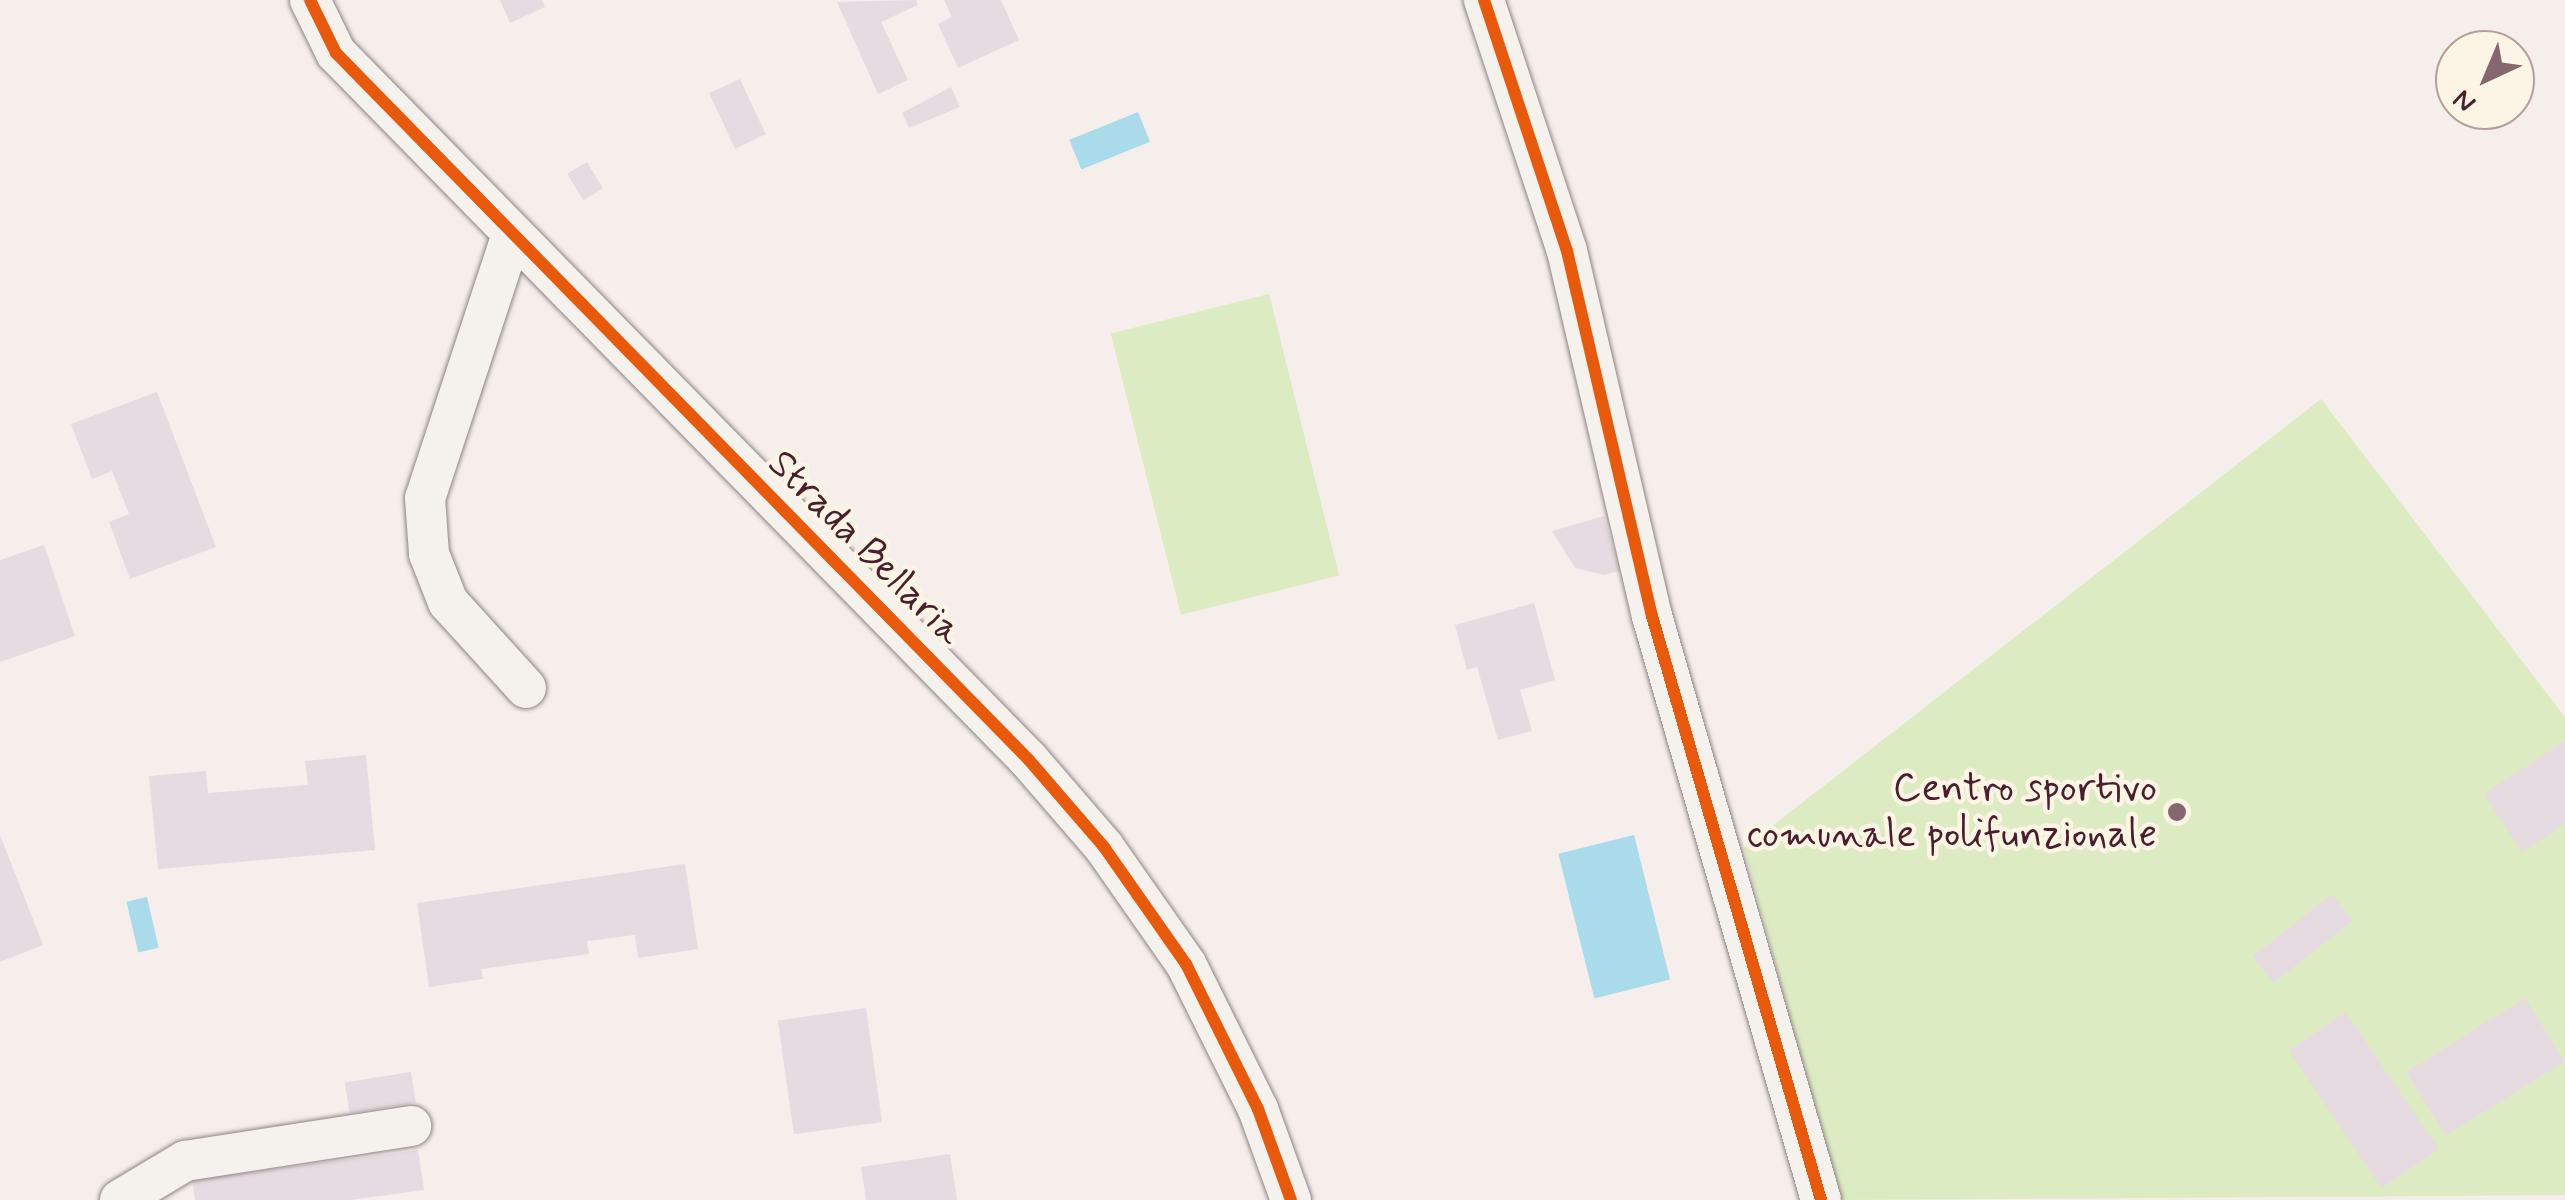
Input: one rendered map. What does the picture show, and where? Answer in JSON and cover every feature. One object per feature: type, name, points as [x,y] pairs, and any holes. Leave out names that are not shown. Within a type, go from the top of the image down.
[{"type":"street","name":"Strada Bellaria","points":[[310,0],[336,53],[511,237],[1030,760],[1104,846],[1186,964],[1258,1108],[1292,1200]]},
{"type":"street","points":[[1484,0],[1567,252],[1652,616],[1821,1200]]},
{"type":"street","points":[[511,237],[425,498],[430,554],[448,602],[526,688]]},
{"type":"street","points":[[120,1200],[185,1161],[411,1126]]},
{"type":"green space","points":[[1269,294],[1339,575],[1181,615],[1111,333]]},
{"type":"green space","name":"Centro sportivo comunale polifunzionale","points":[[2321,399],[2565,717],[2565,1195],[1839,1200],[1744,848]]},
{"type":"water","points":[[1138,112],[1150,142],[1081,169],[1069,140]]},
{"type":"water","points":[[1634,835],[1670,980],[1594,998],[1558,854]]},
{"type":"water","points":[[147,897],[159,948],[138,952],[127,902]]},
{"type":"building","points":[[500,0],[542,0],[545,7],[510,23]]},
{"type":"building","points":[[916,0],[918,5],[881,22],[908,80],[878,94],[837,2]]},
{"type":"building","points":[[944,0],[1001,0],[1019,40],[958,68],[938,24],[952,17]]},
{"type":"building","points":[[740,79],[766,134],[735,149],[709,93]]},
{"type":"building","points":[[951,87],[960,107],[909,128],[902,113]]},
{"type":"building","points":[[587,162],[603,189],[583,200],[567,174]]},
{"type":"building","points":[[157,392],[216,547],[130,579],[109,522],[129,514],[112,471],[92,479],[71,424]]},
{"type":"building","points":[[1604,516],[1619,571],[1604,575],[1575,568],[1552,531]]},
{"type":"building","points":[[44,545],[75,636],[0,662],[0,560]]},
{"type":"building","points":[[1534,603],[1555,680],[1520,690],[1532,731],[1498,740],[1477,667],[1467,670],[1455,625]]},
{"type":"building","points":[[2565,741],[2565,824],[2522,852],[2484,794]]},
{"type":"building","points":[[366,755],[375,850],[158,869],[149,776],[206,771],[208,793],[308,785],[305,761]]},
{"type":"building","points":[[0,835],[43,945],[0,962]]},
{"type":"building","points":[[685,864],[698,949],[638,958],[635,935],[587,941],[589,954],[481,969],[483,979],[429,987],[417,903]]},
{"type":"building","points":[[2332,894],[2353,921],[2273,983],[2252,956]]},
{"type":"building","points":[[2525,998],[2565,1062],[2446,1136],[2406,1072]]},
{"type":"building","points":[[866,1008],[882,1122],[794,1134],[778,1020]]},
{"type":"building","points":[[2346,1012],[2439,1150],[2382,1188],[2289,1051]]},
{"type":"building","points":[[411,1072],[416,1103],[350,1113],[345,1082]]},
{"type":"building","points":[[418,1150],[424,1190],[350,1200],[195,1200],[192,1180]]},
{"type":"building","points":[[950,1154],[957,1200],[866,1200],[861,1167]]},
{"type":"cycle path","points":[[310,0],[336,53],[1029,760],[1104,847],[1186,964],[1258,1109],[1291,1200]]},
{"type":"cycle path","points":[[1484,0],[1567,251],[1652,616],[1821,1200]]},
{"type":"place","name":"Centro sportivo comunale polifunzionale","points":[[2177,812]]}]
